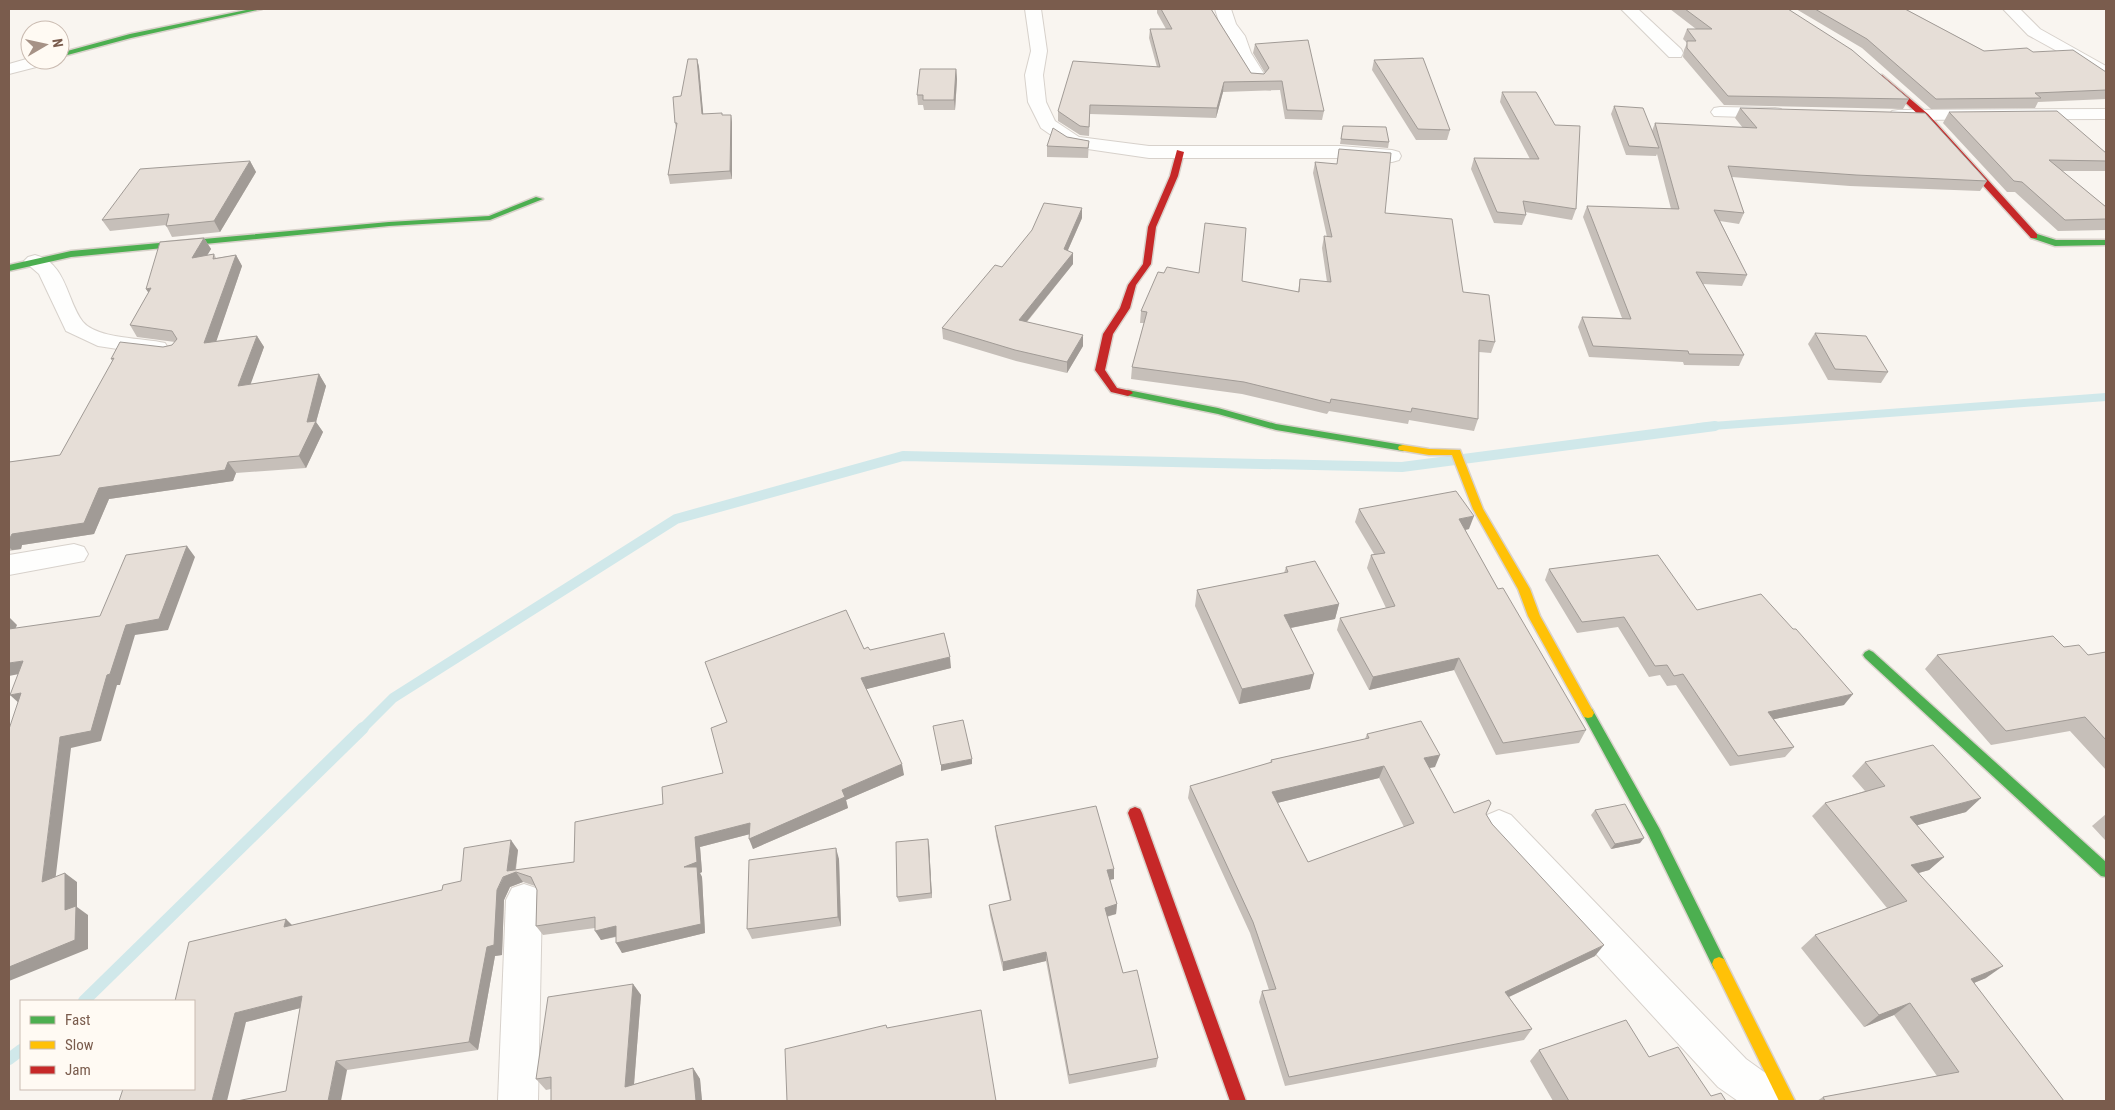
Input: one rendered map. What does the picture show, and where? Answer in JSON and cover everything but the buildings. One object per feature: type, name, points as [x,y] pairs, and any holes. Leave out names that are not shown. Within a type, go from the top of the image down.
[{"type":"street","points":[[70,52],[130,36],[259,9]]},
{"type":"street","points":[[1033,9],[1039,51],[1034,75],[1038,102],[1047,124],[1074,142],[1149,152],[1340,152],[1392,156]]},
{"type":"street","points":[[1223,9],[1228,25],[1237,36],[1243,53],[1257,77]]},
{"type":"street","points":[[1629,9],[1675,52]]},
{"type":"street","points":[[2011,9],[2034,32],[2106,73]]},
{"type":"street","points":[[1869,66],[1925,116],[2036,238],[2055,243],[2106,243]]},
{"type":"street","points":[[1720,112],[1794,113]]},
{"type":"street","points":[[1878,115],[2106,114]]},
{"type":"street","points":[[1180,152],[1174,176],[1152,227],[1147,264],[1132,285],[1125,308],[1108,334],[1100,370],[1114,390],[1218,411],[1276,427],[1429,452],[1456,452],[1478,508],[1524,589],[1534,616],[1654,832],[1787,1101]]},
{"type":"street","points":[[9,268],[71,254],[389,224],[490,218],[539,198]]},
{"type":"street","points":[[35,261],[48,271],[74,326],[83,332],[106,341],[171,349]]},
{"type":"street","points":[[9,565],[74,554]]},
{"type":"street","points":[[1869,655],[2106,871]]},
{"type":"street","points":[[1135,812],[1238,1101]]},
{"type":"street","points":[[1499,825],[1732,1073],[1771,1101]]},
{"type":"street","points":[[518,1101],[524,900]]},
{"type":"waterway","points":[[1699,427],[2106,397]]},
{"type":"waterway","points":[[363,728],[393,698],[676,519],[903,456],[1402,467],[1715,426]]},
{"type":"waterway","points":[[85,1000],[363,728]]},
{"type":"waterway","points":[[9,1059],[20,1051]]},
{"type":"traffic: fast","points":[[70,52],[130,36],[259,9]]},
{"type":"traffic: fast","points":[[9,268],[71,254],[389,224],[490,218],[539,199]]},
{"type":"traffic: fast","points":[[2034,236],[2055,243],[2106,243]]},
{"type":"traffic: fast","points":[[1128,393],[1218,411],[1276,427],[1403,448]]},
{"type":"traffic: fast","points":[[1869,655],[2106,871]]},
{"type":"traffic: fast","points":[[1588,713],[1654,832],[1719,964]]},
{"type":"traffic: slow","points":[[1403,448],[1429,452],[1456,452],[1478,509],[1524,589],[1534,616],[1588,713]]},
{"type":"traffic: slow","points":[[1719,964],[1787,1101]]},
{"type":"traffic: jam","points":[[1880,76],[1925,116],[2034,236]]},
{"type":"traffic: jam","points":[[1128,393],[1114,390],[1100,370],[1108,334],[1125,308],[1132,285],[1147,264],[1152,227],[1174,176],[1180,152]]},
{"type":"traffic: jam","points":[[1135,813],[1238,1101]]}]
